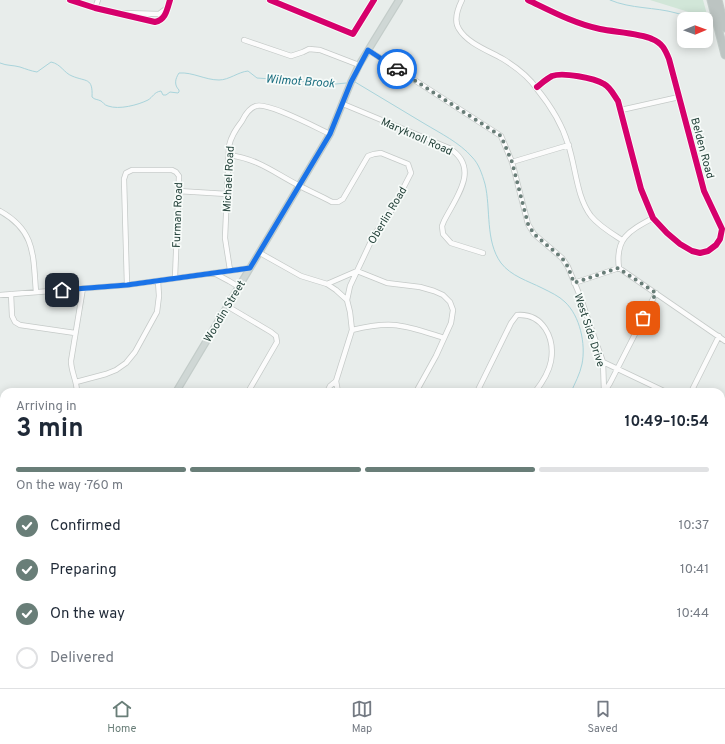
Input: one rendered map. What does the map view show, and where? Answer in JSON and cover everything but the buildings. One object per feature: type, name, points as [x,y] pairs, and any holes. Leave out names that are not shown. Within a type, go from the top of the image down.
[{"type":"highway","points":[[711,0],[725,54]]},
{"type":"highway","points":[[718,0],[725,28]]},
{"type":"main road","name":"Woodin Street","points":[[178,388],[330,134],[359,65],[399,0]]},
{"type":"street","points":[[70,0],[95,8],[155,22],[158,22],[164,17],[170,0]]},
{"type":"street","points":[[95,8],[98,0]]},
{"type":"street","points":[[270,0],[281,2],[354,34],[374,0]]},
{"type":"street","points":[[462,0],[458,8],[456,19],[458,27],[463,35],[516,68],[537,87],[560,125],[569,145],[585,206],[592,217],[599,224],[622,240]]},
{"type":"street","name":"Belden Road","points":[[528,0],[550,11],[581,23],[598,28],[650,38],[662,44],[669,59],[704,191],[722,229],[720,239],[716,246],[708,251],[700,253],[692,251],[667,233],[653,218],[641,189],[618,101],[612,91],[605,84],[594,80],[557,75],[550,77],[537,87]]},
{"type":"street","points":[[116,13],[159,14],[167,8]]},
{"type":"street","points":[[244,40],[291,56],[297,55],[308,49],[320,50],[359,65]]},
{"type":"street","name":"West Side Drive","points":[[368,50],[501,136],[512,162],[528,224],[534,234],[562,258],[568,267],[589,318],[603,362],[604,388]]},
{"type":"street","points":[[621,110],[679,97]]},
{"type":"street","name":"Maryknoll Road","points":[[342,104],[456,152],[462,159],[465,168],[465,178],[442,226],[443,234],[451,243],[482,253]]},
{"type":"street","name":"Michael Road","points":[[230,270],[225,238],[230,140],[249,110],[256,106],[264,105],[330,134]]},
{"type":"street","points":[[512,162],[569,145]]},
{"type":"street","name":"Oberlin Road","points":[[229,155],[251,160],[332,202],[338,202],[343,199],[368,156],[381,153],[408,164],[411,173],[392,210],[374,235],[350,286],[347,300],[352,330],[336,381],[337,388]]},
{"type":"street","name":"Furman Road","points":[[127,285],[125,175],[132,170],[172,170],[176,172],[178,176],[175,278]]},
{"type":"street","points":[[178,192],[227,194]]},
{"type":"street","points":[[0,211],[21,226],[29,239],[33,252],[36,292]]},
{"type":"street","points":[[618,268],[619,248],[622,240],[629,233],[653,218]]},
{"type":"street","points":[[260,253],[301,276],[327,284],[347,300]]},
{"type":"street","points":[[0,295],[127,285],[250,268]]},
{"type":"street","points":[[574,283],[618,268]]},
{"type":"street","points":[[618,268],[725,340]]},
{"type":"street","points":[[327,284],[357,271],[387,283],[420,287],[443,295],[450,302],[453,310],[451,323],[436,356],[418,388]]},
{"type":"street","points":[[214,273],[239,287]]},
{"type":"street","points":[[76,382],[116,370],[126,363],[135,352],[157,312],[159,296],[158,281]]},
{"type":"street","points":[[77,388],[71,368],[75,333],[83,288]]},
{"type":"street","points":[[607,388],[656,293]]},
{"type":"street","points":[[11,294],[12,316],[15,322],[20,325],[75,333]]},
{"type":"street","points":[[227,306],[276,336],[277,342],[250,388]]},
{"type":"street","points":[[479,388],[511,323],[517,315],[532,317],[548,332],[551,347],[551,361],[546,374],[537,388]]},
{"type":"street","points":[[352,330],[392,325],[412,328],[444,338]]},
{"type":"street","points":[[693,388],[719,336]]},
{"type":"street","points":[[603,362],[658,388]]},
{"type":"street","name":"Oberlin Road","points":[[329,388],[336,381]]},
{"type":"green space","points":[[650,0],[703,0],[706,12],[689,12]]},
{"type":"waterway","points":[[610,0],[626,5],[677,13]]},
{"type":"waterway","name":"Wilmot Brook","points":[[0,63],[37,72],[51,62],[54,63],[69,75],[88,81],[91,86],[92,97],[101,101],[107,106],[112,107],[128,106],[144,102],[155,93],[161,91],[163,95],[170,92],[178,93],[179,90],[176,86],[176,82],[179,73],[219,80],[248,71],[257,78],[300,81],[310,84],[316,80],[323,80],[336,84],[346,83]]},
{"type":"waterway","points":[[355,82],[450,139],[462,147],[477,163],[487,194],[490,235],[496,254],[501,263],[515,275],[563,300],[575,315],[578,322],[581,331],[583,356],[580,371],[573,388]]},
{"type":"cycle path","points":[[70,0],[95,8],[155,22],[164,17],[170,0]]},
{"type":"cycle path","points":[[270,0],[353,34],[374,0]]},
{"type":"cycle path","points":[[528,0],[581,24],[600,29],[647,37],[658,42],[663,47],[669,59],[704,191],[722,229],[720,239],[716,245],[708,251],[700,253],[692,251],[680,244],[653,218],[641,189],[618,101],[608,87],[593,80],[578,76],[563,75],[552,76],[537,87]]},
{"type":"way so far","points":[[397,69],[501,136],[506,144],[512,162],[528,224],[534,234],[562,258],[568,267],[574,283],[618,268],[656,293],[643,318]]},
{"type":"route","points":[[62,290],[127,285],[250,268],[330,134],[351,82],[368,50],[397,69]]}]
